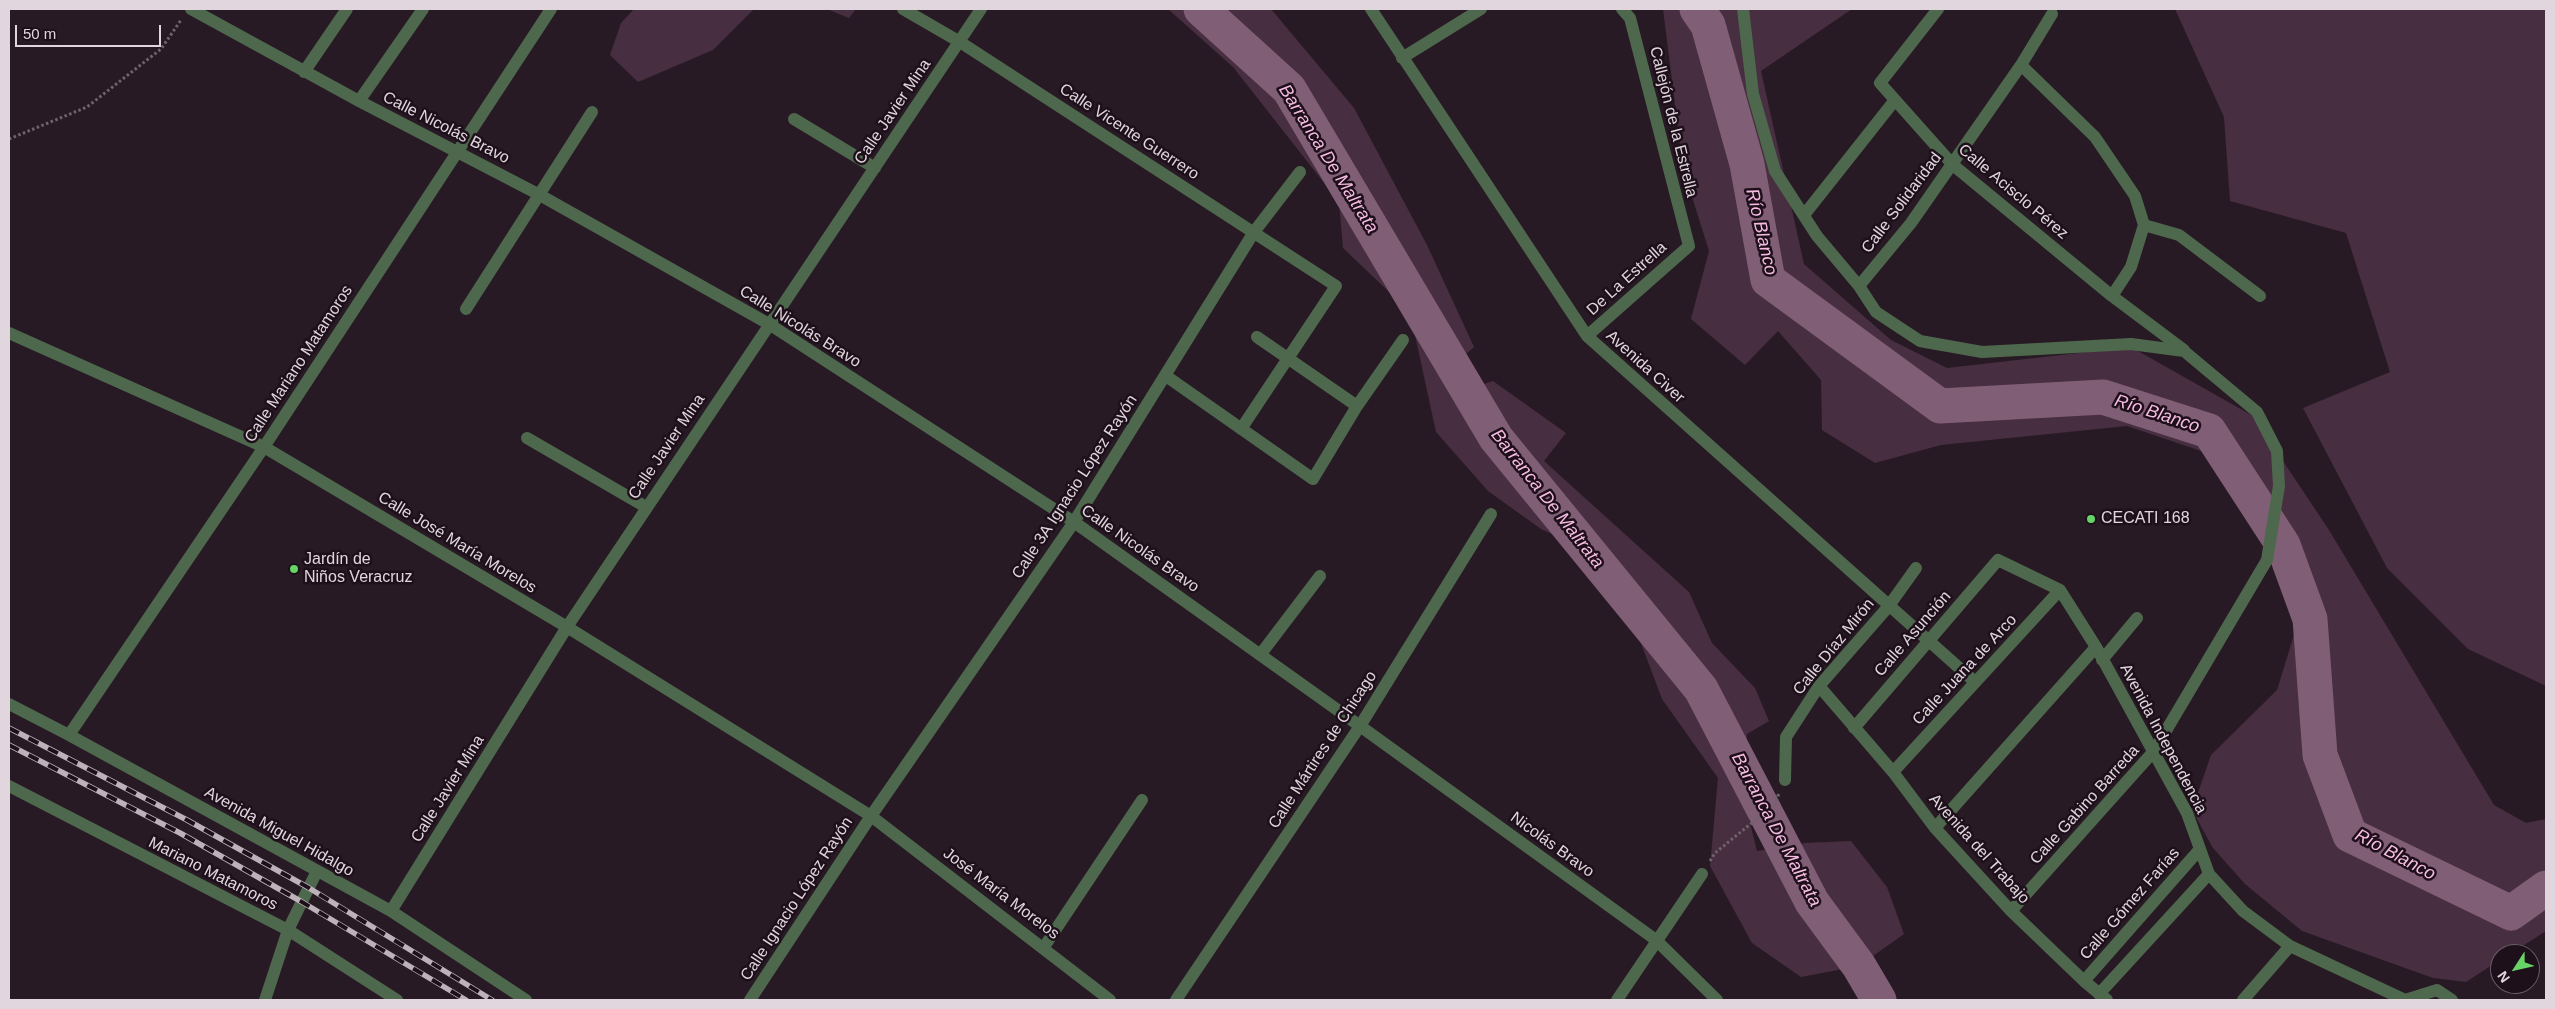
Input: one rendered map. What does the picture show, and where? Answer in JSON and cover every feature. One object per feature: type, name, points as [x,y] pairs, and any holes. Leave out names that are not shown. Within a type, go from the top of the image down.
[{"type":"street","points":[[304,72],[347,9]]},
{"type":"street","points":[[359,101],[423,9]]},
{"type":"street","name":"Calle Mariano Matamoros","points":[[70,735],[264,447],[551,9]]},
{"type":"street","name":"Calle Vicente Guerrero","points":[[903,9],[960,42],[1336,286],[1288,357]]},
{"type":"street","name":"Calle Javier Mina","points":[[391,912],[567,627],[981,9]]},
{"type":"street","name":"Avenida Civer","points":[[1371,9],[1587,336],[1975,682]]},
{"type":"street","points":[[1402,58],[1481,9]]},
{"type":"street","name":"Callejón de la Estrella","points":[[1622,9],[1630,18],[1688,246]]},
{"type":"street","points":[[1743,9],[1753,94],[1775,171],[1817,236],[1858,286],[1876,312],[1920,340],[1982,352],[2131,344],[2184,350]]},
{"type":"street","name":"Calle Acisclo Pérez","points":[[1938,9],[1880,83],[1953,165],[2112,296],[2184,350],[2257,412],[2277,451],[2279,486],[2267,560]]},
{"type":"street","name":"Calle Nicolás Bravo","points":[[187,13],[538,194],[769,324],[1074,522],[1360,726]]},
{"type":"street","name":"Calle Solidaridad","points":[[1858,286],[1911,223],[1953,165],[2021,65],[2052,14]]},
{"type":"street","points":[[2021,65],[2095,136],[2135,196],[2144,225],[2131,267],[2112,296]]},
{"type":"street","points":[[1804,215],[1894,100]]},
{"type":"street","points":[[466,309],[592,112]]},
{"type":"street","points":[[794,118],[875,168]]},
{"type":"street","name":"Calle 3A Ignacio López Rayón","points":[[871,816],[1074,522],[1254,232],[1300,172]]},
{"type":"street","points":[[2144,225],[2179,235],[2260,296]]},
{"type":"street","name":"De La Estrella","points":[[1587,336],[1688,246]]},
{"type":"street","name":"Calle José María Morelos","points":[[9,333],[264,447],[567,627],[871,816]]},
{"type":"street","points":[[1257,337],[1357,406]]},
{"type":"street","points":[[1166,376],[1313,479],[1357,406],[1402,340]]},
{"type":"street","points":[[1241,429],[1288,357]]},
{"type":"street","points":[[527,438],[646,507]]},
{"type":"street","name":"Calle Mártires de Chicago","points":[[1176,1000],[1360,726],[1492,514]]},
{"type":"street","name":"Calle Asunción","points":[[1854,728],[1998,560],[2060,590]]},
{"type":"street","name":"Calle Gabino Barreda","points":[[2011,911],[2154,751],[2267,560]]},
{"type":"street","name":"Calle Díaz Mirón","points":[[1785,780],[1786,737],[1819,686],[1888,606],[1916,568]]},
{"type":"street","points":[[1260,655],[1320,576]]},
{"type":"street","name":"Avenida Independencia","points":[[2060,590],[2096,647],[2187,813],[2209,874],[2243,911],[2290,946],[2405,1000],[2437,990],[2452,1000]]},
{"type":"street","name":"Calle Juana de Arco","points":[[1893,772],[2060,590]]},
{"type":"street","points":[[2102,660],[2137,618]]},
{"type":"street","points":[[1935,828],[2096,647]]},
{"type":"street","name":"Avenida del Trabajo","points":[[1819,686],[1893,772],[1935,828],[2011,911],[2103,997]]},
{"type":"street","name":"Avenida Miguel Hidalgo","points":[[9,704],[70,735],[391,912],[526,1000]]},
{"type":"street","name":"Nicolás Bravo","points":[[1360,726],[1656,940],[1717,1000]]},
{"type":"street","name":"Mariano Matamoros","points":[[9,786],[288,930],[397,1000]]},
{"type":"street","points":[[1044,947],[1142,800]]},
{"type":"street","name":"José María Morelos","points":[[871,816],[1044,947],[1110,1000]]},
{"type":"street","name":"Calle Ignacio López Rayón","points":[[750,1000],[871,816]]},
{"type":"street","name":"Calle Gómez Farías","points":[[2084,981],[2200,849]]},
{"type":"street","points":[[265,1000],[288,930],[317,871]]},
{"type":"street","points":[[1617,1000],[1702,874]]},
{"type":"street","points":[[2103,997],[2209,874]]},
{"type":"street","points":[[2242,1000],[2290,946]]},
{"type":"path","points":[[9,139],[87,107],[160,49],[187,13]]},
{"type":"path","points":[[1715,853],[1775,804]]},
{"type":"shaded area","points":[[634,9],[754,9],[713,50],[638,82],[610,55],[621,23]]},
{"type":"shaded area","points":[[827,9],[856,9],[849,18]]},
{"type":"shaded area","points":[[1168,9],[1271,9],[1354,108],[1427,245],[1474,347],[1460,359],[1469,389],[1493,381],[1566,433],[1544,461],[1689,592],[1712,643],[1755,688],[1769,721],[1747,734],[1744,799],[1757,851],[1805,843],[1851,841],[1887,887],[1904,934],[1859,966],[1801,977],[1752,943],[1710,866],[1718,778],[1662,699],[1610,561],[1541,529],[1488,491],[1436,432],[1410,312],[1343,248],[1339,202],[1233,67]]},
{"type":"shaded area","points":[[1663,9],[1852,9],[1761,71],[1804,264],[1891,340],[1947,368],[2131,347],[2253,416],[2329,530],[2494,805],[2526,823],[2546,819],[2546,931],[2526,944],[2490,944],[2490,966],[2466,982],[2433,978],[2302,931],[2245,884],[2213,848],[2192,810],[2211,755],[2277,690],[2297,625],[2262,510],[2213,455],[2127,426],[1941,445],[1875,463],[1822,430],[1821,380],[1778,331],[1745,365],[1691,319],[1709,251],[1683,168]]},
{"type":"shaded area","points":[[2175,9],[2546,9],[2546,686],[2468,649],[2387,568],[2303,408],[2390,372],[2346,233],[2230,201],[2224,117]]},
{"type":"waterway","name":"Barranca De Maltrata","points":[[1201,9],[1289,89],[1496,438],[1701,689],[1812,902],[1859,966],[1879,1000]]},
{"type":"waterway","name":"Río Blanco","points":[[1697,9],[1708,25],[1747,164],[1768,280],[1940,406],[2103,397],[2209,431],[2283,545],[2310,619],[2320,755],[2350,835],[2511,913],[2546,888]]},
{"type":"railway","points":[[9,728],[187,820],[309,888],[492,1000]]},
{"type":"railway","points":[[9,745],[180,833],[302,902],[466,1000]]},
{"type":"place","name":"CECATI 168","points":[[2091,519]]},
{"type":"place","name":"Jardín de Niños Veracruz","points":[[294,569]]}]
